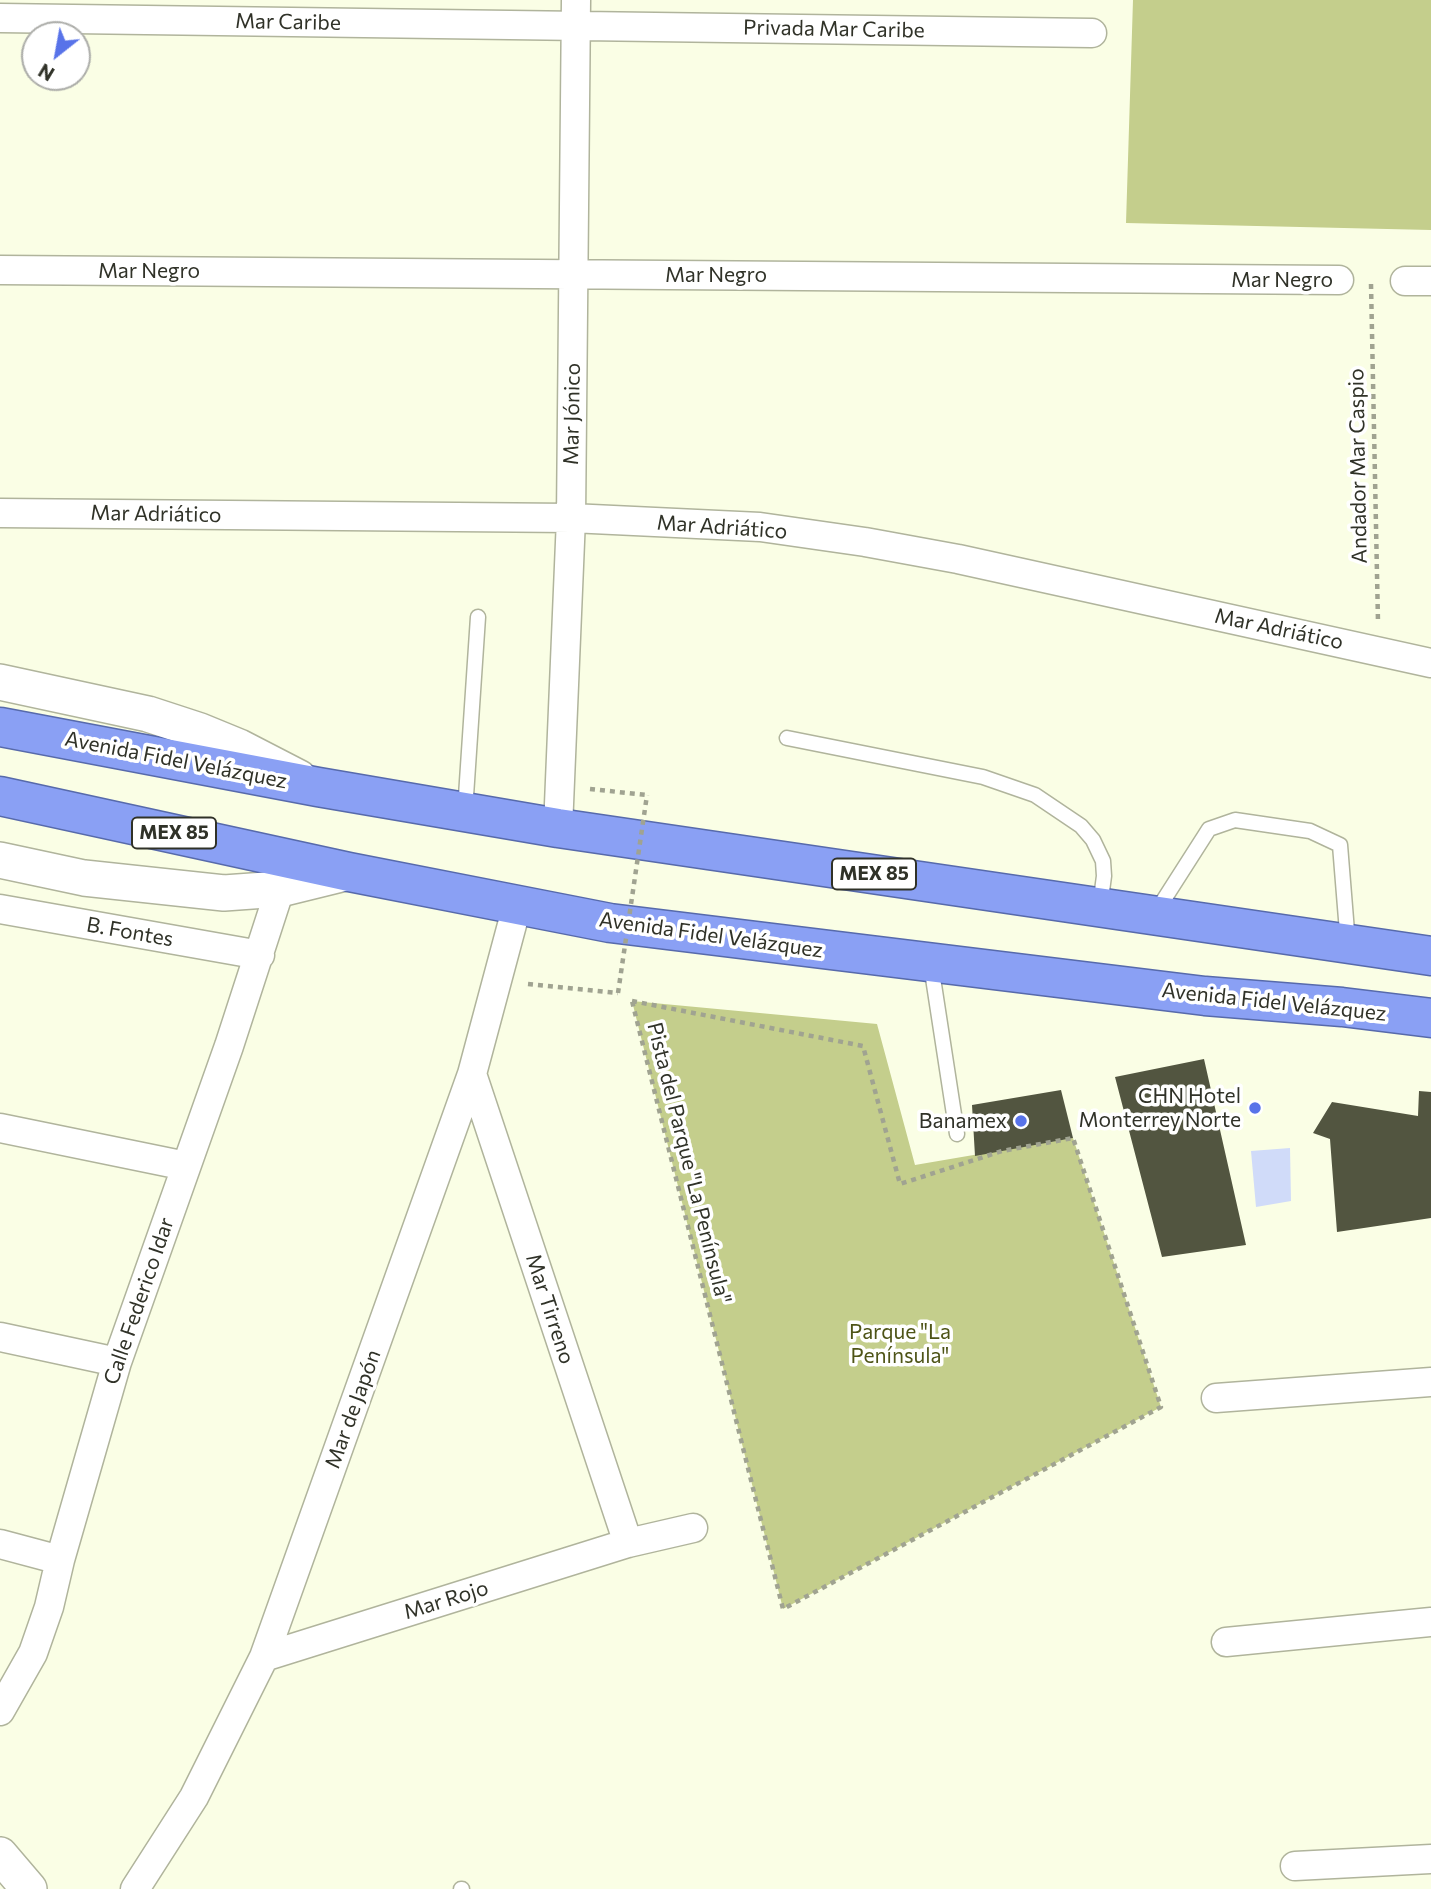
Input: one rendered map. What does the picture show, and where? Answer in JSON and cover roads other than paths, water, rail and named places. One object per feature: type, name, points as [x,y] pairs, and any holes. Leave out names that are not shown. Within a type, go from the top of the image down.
[{"type":"highway","name":"Avenida Fidel Velázquez","points":[[0,726],[318,787],[558,828],[1431,956]]},
{"type":"highway","name":"Avenida Fidel Velázquez","points":[[0,796],[349,872],[636,927],[1205,996],[1342,1007],[1431,1018]]},
{"type":"street","name":"Mar Caribe","points":[[0,18],[576,13]]},
{"type":"street","name":"Privada Mar Caribe","points":[[576,13],[1092,33]]},
{"type":"street","name":"Mar Jónico","points":[[558,828],[571,518],[576,13]]},
{"type":"street","name":"Mar Negro","points":[[0,270],[1339,280]]},
{"type":"street","name":"Mar Adriático","points":[[0,513],[571,518],[760,527],[958,559],[1431,663]]},
{"type":"street","points":[[0,682],[148,714],[200,731],[239,747],[318,787]]},
{"type":"street","points":[[0,860],[84,878],[224,893],[280,889],[349,872]]},
{"type":"street","name":"Calle Federico Idar","points":[[0,1711],[33,1653],[49,1607],[117,1362],[260,955],[280,889]]},
{"type":"street","name":"Mar de Japón","points":[[135,1889],[194,1797],[264,1657],[472,1074],[517,906]]},
{"type":"street","name":"B. Fontes","points":[[0,909],[260,955]]},
{"type":"street","name":"Mar Tirreno","points":[[472,1074],[628,1543]]},
{"type":"street","points":[[0,1128],[186,1166]]},
{"type":"street","points":[[0,1337],[117,1362]]},
{"type":"street","points":[[1216,1398],[1431,1381]]},
{"type":"street","name":"Mar Rojo","points":[[264,1657],[628,1543],[693,1528]]},
{"type":"street","points":[[0,1544],[60,1560]]},
{"type":"street","points":[[1226,1642],[1431,1622]]},
{"type":"street","points":[[0,1855],[29,1889]]},
{"type":"street","points":[[1295,1867],[1431,1859]]},
{"type":"lane","points":[[465,813],[478,617]]},
{"type":"lane","points":[[787,738],[983,777],[1035,795],[1081,826],[1101,853],[1104,876],[1099,907]]},
{"type":"lane","points":[[1154,915],[1209,829],[1236,820],[1310,831],[1340,845],[1348,945]]},
{"type":"lane","points":[[931,964],[957,1134]]},
{"type":"water","points":[[1290,1148],[1291,1201],[1256,1207],[1251,1151]]},
{"type":"place","name":"CHN Hotel Monterrey Norte","points":[[1255,1108]]},
{"type":"place","name":"Banamex","points":[[1021,1121]]},
{"type":"park label","name":"Parque \"La Península\"","points":[[900,1344]]}]
